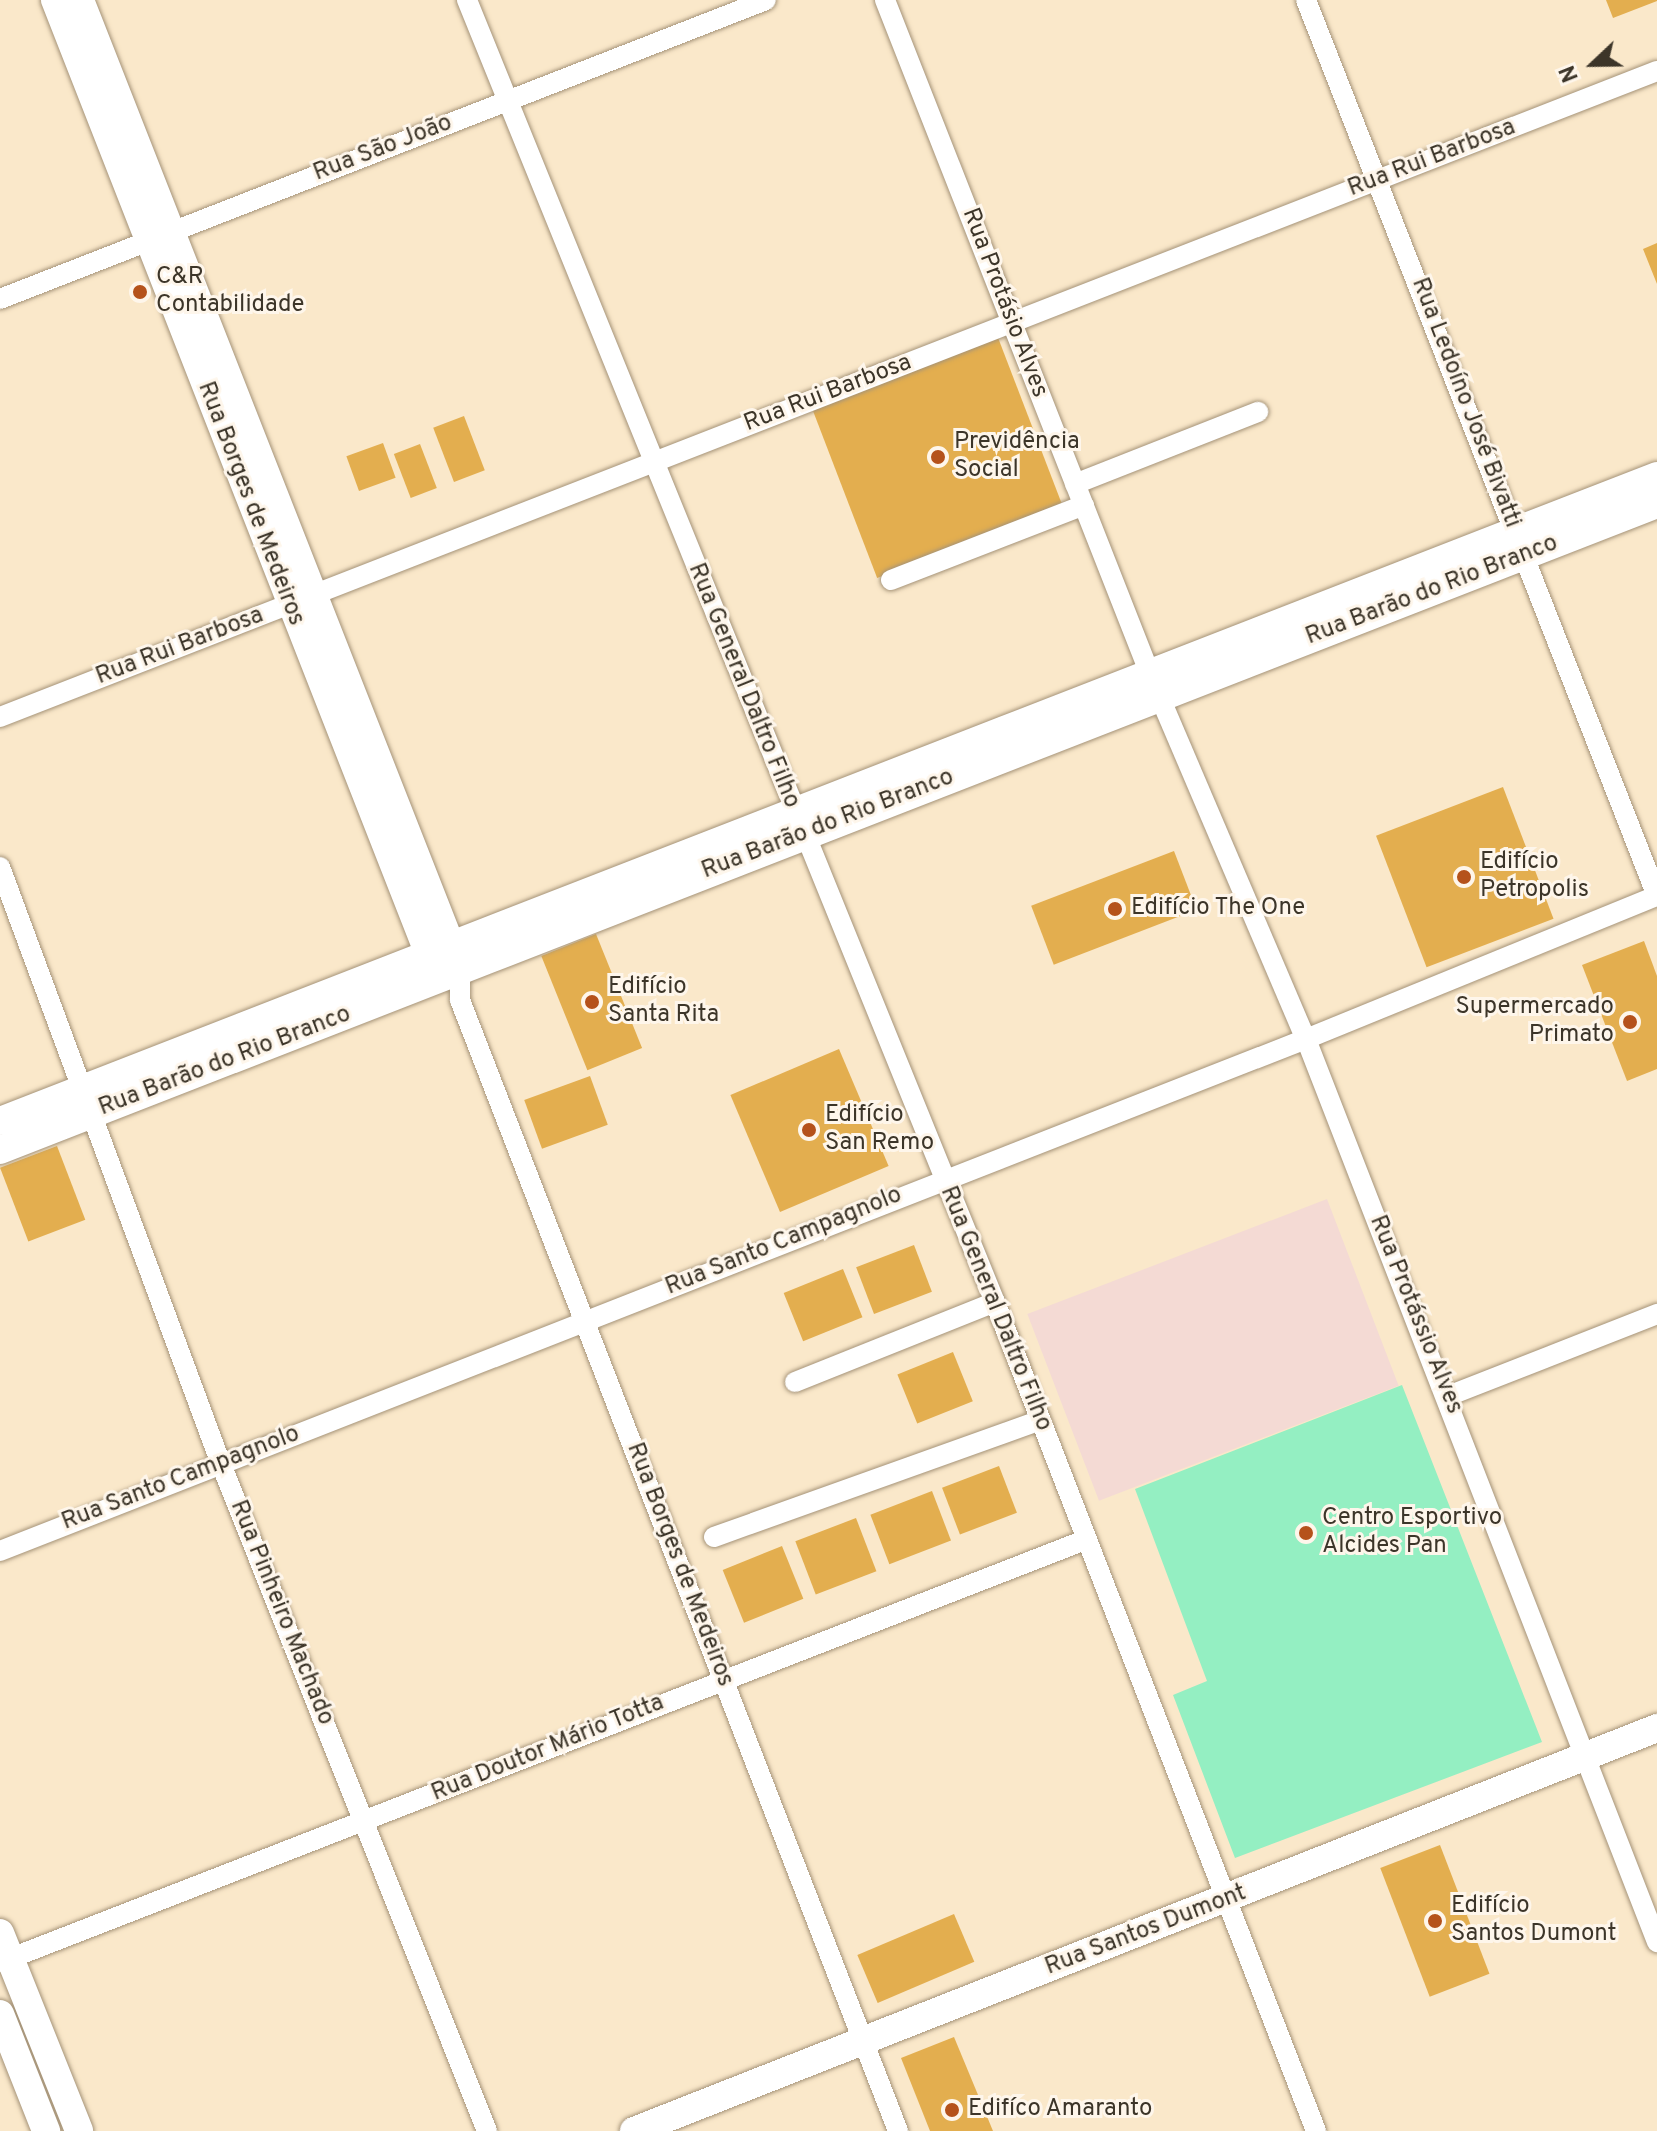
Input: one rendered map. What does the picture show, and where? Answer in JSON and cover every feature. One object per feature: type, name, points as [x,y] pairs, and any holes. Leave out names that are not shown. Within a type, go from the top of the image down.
[{"type":"street","name":"Rua Borges de Medeiros","points":[[55,0],[158,237],[460,1000],[898,2131]]},
{"type":"street","points":[[80,0],[158,237]]},
{"type":"street","name":"Rua General Daltro Filho","points":[[467,0],[995,1302],[1316,2131]]},
{"type":"street","name":"Rua São João","points":[[0,299],[766,0]]},
{"type":"street","name":"Rua Protásio Alves","points":[[885,0],[1155,684]]},
{"type":"street","name":"Rua Ledoíno José Bivatti","points":[[1306,0],[1657,896]]},
{"type":"street","name":"Rua Rui Barbosa","points":[[0,717],[1657,71]]},
{"type":"street","points":[[1075,484],[1258,412]]},
{"type":"street","name":"Rua Barão do Rio Branco","points":[[1520,544],[1657,476]]},
{"type":"street","name":"Rua Barão do Rio Branco","points":[[0,1150],[84,1103],[799,822],[1520,544],[1657,504]]},
{"type":"street","points":[[891,580],[1084,505]]},
{"type":"street","name":"Rua Protássio Alves","points":[[1155,684],[1306,1039],[1448,1396],[1657,1942]]},
{"type":"street","name":"Rua Pinheiro Machado","points":[[0,867],[84,1103],[221,1464],[487,2131]]},
{"type":"street","name":"Rua Santo Campagnolo","points":[[0,1551],[943,1178],[1306,1039],[1657,896]]},
{"type":"street","name":"Rua Barão do Rio Branco","points":[[0,1121],[84,1103]]},
{"type":"street","points":[[795,1382],[995,1302]]},
{"type":"street","points":[[1448,1396],[1657,1314]]},
{"type":"street","points":[[714,1537],[1040,1420]]},
{"type":"street","name":"Rua Doutor Mário Totta","points":[[3,1951],[365,1822],[723,1678],[1085,1540]]},
{"type":"street","name":"Rua Santos Dumont","points":[[634,2131],[1657,1728]]},
{"type":"street","points":[[3,1951],[79,2131]]},
{"type":"street","points":[[0,2014],[46,2131]]},
{"type":"shaded area","points":[[1327,1199],[1399,1386],[1099,1501],[1027,1314]]},
{"type":"green space","points":[[1402,1385],[1542,1742],[1235,1858],[1173,1695],[1207,1681],[1135,1489]]},
{"type":"building","points":[[1606,0],[1657,0],[1657,1],[1613,18]]},
{"type":"building","points":[[1657,243],[1657,284],[1643,249]]},
{"type":"building","name":"Previdência Social","points":[[997,335],[1063,507],[877,578],[811,406]]},
{"type":"building","points":[[464,416],[485,470],[454,482],[433,428]]},
{"type":"building","points":[[383,443],[396,478],[359,491],[346,456]]},
{"type":"building","points":[[420,444],[437,488],[411,498],[394,454]]},
{"type":"building","name":"Edifício Petropolis","points":[[1503,787],[1554,919],[1427,967],[1376,836]]},
{"type":"building","name":"Edifício The One","points":[[1174,851],[1197,910],[1054,965],[1031,906]]},
{"type":"building","name":"Edifício Santa Rita","points":[[596,934],[642,1048],[587,1070],[541,956]]},
{"type":"building","name":"Supermercado Primato","points":[[1644,941],[1657,976],[1657,1069],[1627,1081],[1582,965]]},
{"type":"building","name":"Edifício San Remo","points":[[839,1049],[889,1166],[780,1212],[730,1095]]},
{"type":"building","points":[[590,1076],[608,1125],[542,1149],[524,1100]]},
{"type":"building","points":[[57,1146],[85,1220],[28,1242],[0,1168]]},
{"type":"building","points":[[914,1245],[932,1292],[874,1314],[856,1267]]},
{"type":"building","points":[[843,1269],[862,1317],[803,1341],[784,1293]]},
{"type":"building","points":[[953,1352],[973,1401],[917,1424],[897,1374]]},
{"type":"building","points":[[999,1466],[1017,1513],[960,1535],[942,1488]]},
{"type":"building","points":[[932,1491],[951,1540],[889,1564],[870,1515]]},
{"type":"building","points":[[856,1518],[876,1571],[816,1595],[795,1541]]},
{"type":"building","points":[[782,1546],[803,1599],[744,1623],[723,1570]]},
{"type":"building","name":"Edifício Santos Dumont","points":[[1440,1845],[1489,1974],[1430,1997],[1380,1868]]},
{"type":"building","points":[[954,1914],[974,1962],[878,2003],[857,1955]]},
{"type":"building","name":"Edifíco Amaranto","points":[[954,2037],[993,2131],[930,2131],[901,2058]]},
{"type":"place","name":"C&R Contabilidade","points":[[140,292]]},
{"type":"place","name":"Previdência Social","points":[[938,457]]},
{"type":"place","name":"Edifício Petropolis","points":[[1464,877]]},
{"type":"place","name":"Edifício The One","points":[[1115,909]]},
{"type":"place","name":"Edifício Santa Rita","points":[[592,1002]]},
{"type":"place","name":"Supermercado Primato","points":[[1630,1022]]},
{"type":"place","name":"Edifício San Remo","points":[[809,1130]]},
{"type":"place","name":"Centro Esportivo Alcides Pan","points":[[1306,1533]]},
{"type":"place","name":"Edifício Santos Dumont","points":[[1435,1921]]},
{"type":"place","name":"Edifíco Amaranto","points":[[952,2110]]}]
